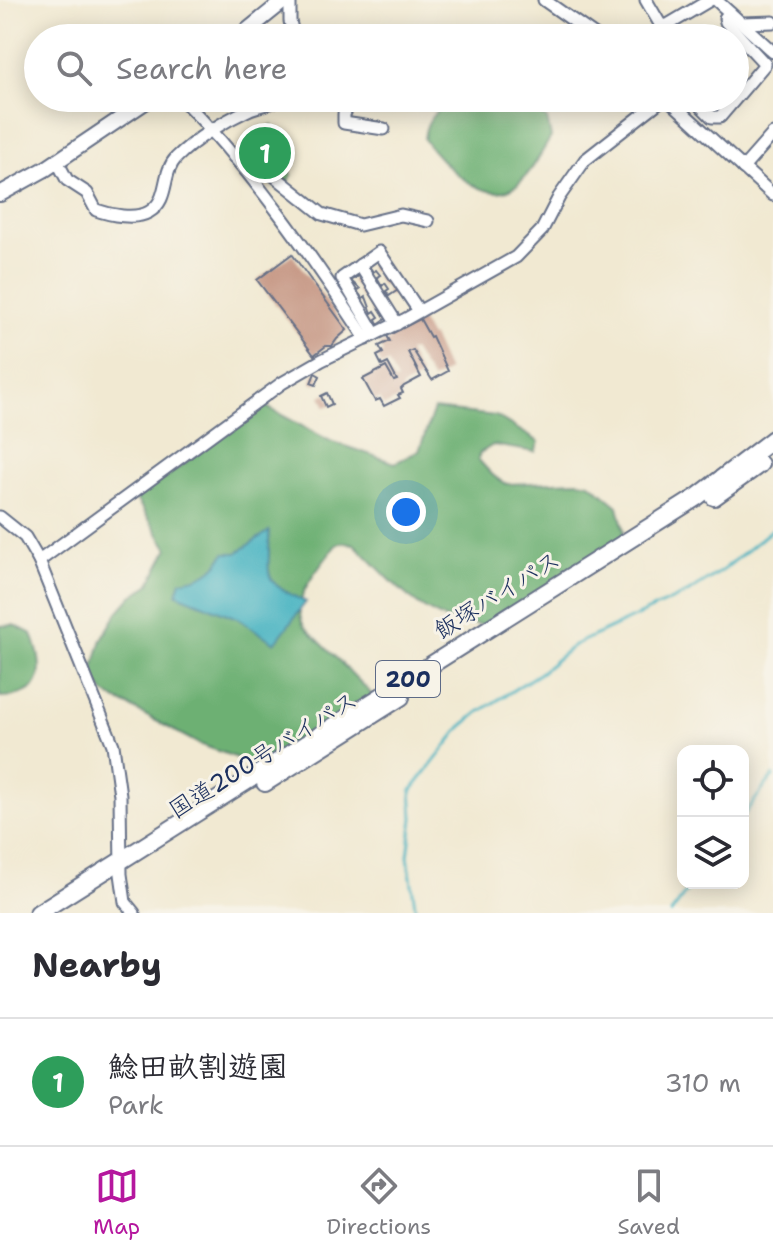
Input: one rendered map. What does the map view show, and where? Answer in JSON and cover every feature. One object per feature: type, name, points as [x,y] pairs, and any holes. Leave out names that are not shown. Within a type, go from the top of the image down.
[{"type":"highway","name":"飯塚バイパス","points":[[38,913],[121,867],[697,497],[773,439]]},
{"type":"highway","name":"国道200号バイパス","points":[[58,913],[121,867],[739,482],[773,453]]},
{"type":"main road","points":[[256,24],[287,0]]},
{"type":"main road","points":[[0,194],[57,161],[130,112]]},
{"type":"street","points":[[287,0],[291,24]]},
{"type":"street","points":[[544,0],[578,24]]},
{"type":"street","points":[[646,0],[660,24]]},
{"type":"street","points":[[670,24],[713,0],[742,23],[773,22]]},
{"type":"street","points":[[727,24],[725,18],[730,13]]},
{"type":"street","points":[[749,30],[773,52]]},
{"type":"street","points":[[749,50],[765,64],[749,83]]},
{"type":"street","points":[[195,112],[234,157],[371,337]]},
{"type":"street","points":[[57,161],[67,180],[87,193],[96,210],[139,216],[160,202],[171,164],[243,112]]},
{"type":"street","points":[[345,112],[344,123],[384,129]]},
{"type":"street","points":[[39,561],[282,383],[397,324],[516,257],[542,230],[559,197],[585,160],[647,112]]},
{"type":"street","points":[[681,112],[772,192]]},
{"type":"street","points":[[707,112],[712,117],[720,117],[724,112]]},
{"type":"street","points":[[743,168],[773,134]]},
{"type":"street","points":[[234,157],[247,154],[322,214],[360,225],[401,215],[428,221]]},
{"type":"street","points":[[371,337],[342,278],[379,252],[419,311]]},
{"type":"street","points":[[360,265],[397,324]]},
{"type":"street","points":[[0,517],[25,537],[39,561],[113,745],[120,795],[125,902],[134,913]]},
{"type":"green space","points":[[435,112],[537,112],[547,119],[551,137],[518,184],[506,191],[492,191],[465,180],[441,160],[424,139]]},
{"type":"green space","points":[[272,125],[275,142],[292,175],[287,182],[243,147]]},
{"type":"green space","points":[[263,405],[330,441],[395,463],[419,451],[434,409],[496,416],[539,442],[535,452],[493,445],[480,453],[478,459],[488,470],[507,484],[590,483],[618,506],[624,531],[621,546],[490,626],[452,620],[433,613],[408,596],[354,544],[342,542],[336,545],[308,583],[300,605],[300,615],[304,626],[376,701],[264,768],[199,744],[104,693],[93,677],[93,670],[102,639],[118,612],[132,596],[149,585],[168,549],[136,499]]},
{"type":"green space","points":[[14,625],[32,634],[40,670],[34,687],[15,696],[0,697],[0,626]]},
{"type":"water","points":[[269,531],[269,568],[273,582],[306,602],[275,643],[237,618],[177,594],[181,581],[207,573],[225,553],[237,553]]},
{"type":"building","points":[[292,254],[347,330],[332,346],[326,346],[314,355],[257,280]]},
{"type":"building","points":[[378,260],[398,290],[389,296],[386,291],[389,289],[385,283],[382,286],[377,277],[380,275],[369,266]]},
{"type":"building","points":[[359,276],[387,318],[378,324],[376,319],[379,317],[375,311],[372,313],[366,297],[363,299],[357,291],[360,289],[351,281]]},
{"type":"building","points":[[420,319],[432,336],[448,371],[432,380],[413,350],[408,352],[421,377],[401,389],[403,393],[398,395],[400,398],[384,406],[380,399],[375,401],[363,379],[386,367],[394,381],[397,380],[388,363],[382,366],[377,356],[383,353],[379,346],[390,341],[387,336]]},
{"type":"building","points":[[315,373],[320,376],[316,385],[311,383]]},
{"type":"building","points":[[327,393],[332,404],[326,407],[321,396]]},
{"type":"waterway","points":[[416,913],[408,856],[413,818],[411,791],[461,727],[540,673],[574,645],[689,592],[723,570],[773,529]]},
{"type":"waterway","points":[[749,808],[773,776]]},
{"type":"waterway","points":[[671,913],[689,889]]},
{"type":"place","name":"鯰田畝割遊園","points":[[265,153]]}]
